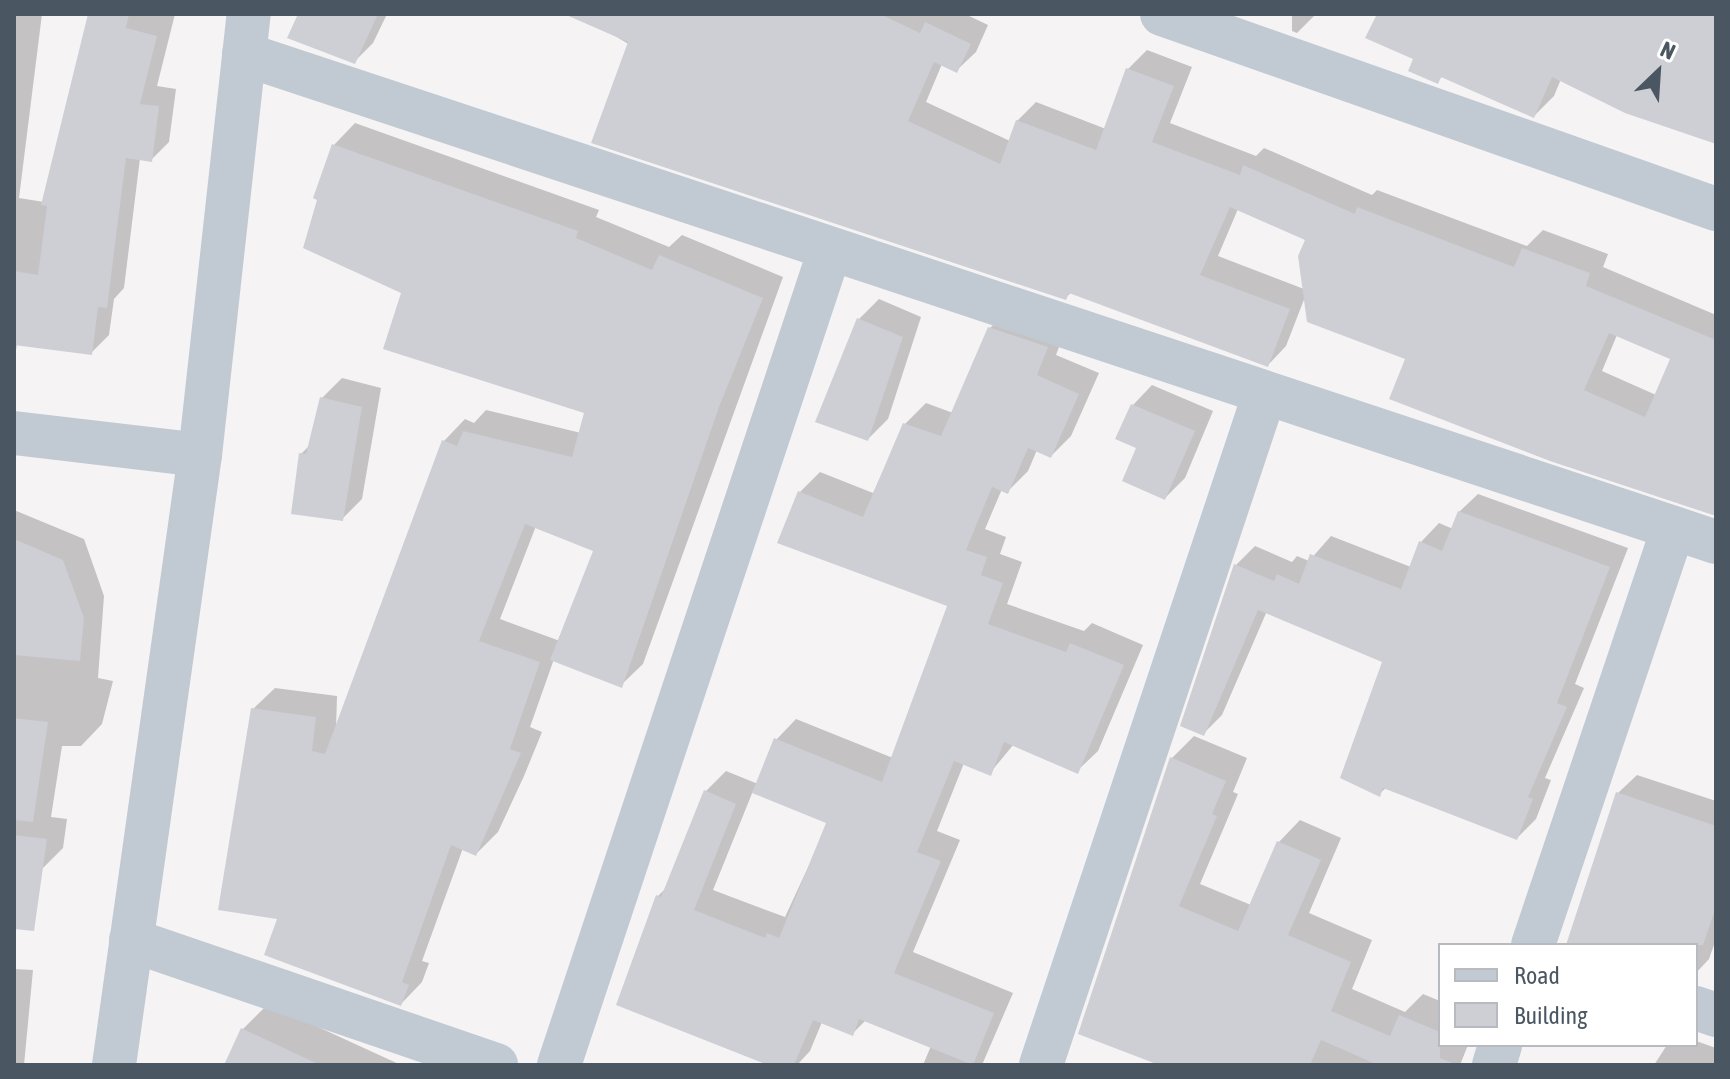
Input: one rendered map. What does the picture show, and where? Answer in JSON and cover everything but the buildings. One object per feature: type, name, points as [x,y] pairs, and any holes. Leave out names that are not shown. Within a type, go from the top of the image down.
[{"type":"street","points":[[1162,14],[1716,209]]},
{"type":"street","points":[[114,1065],[200,455],[247,34],[830,250],[1716,542]]},
{"type":"street","points":[[559,1065],[830,250]]},
{"type":"street","points":[[1041,1065],[1265,393]]},
{"type":"street","points":[[14,433],[200,455]]},
{"type":"street","points":[[1534,943],[1673,528]]},
{"type":"street","points":[[131,940],[496,1065]]}]
